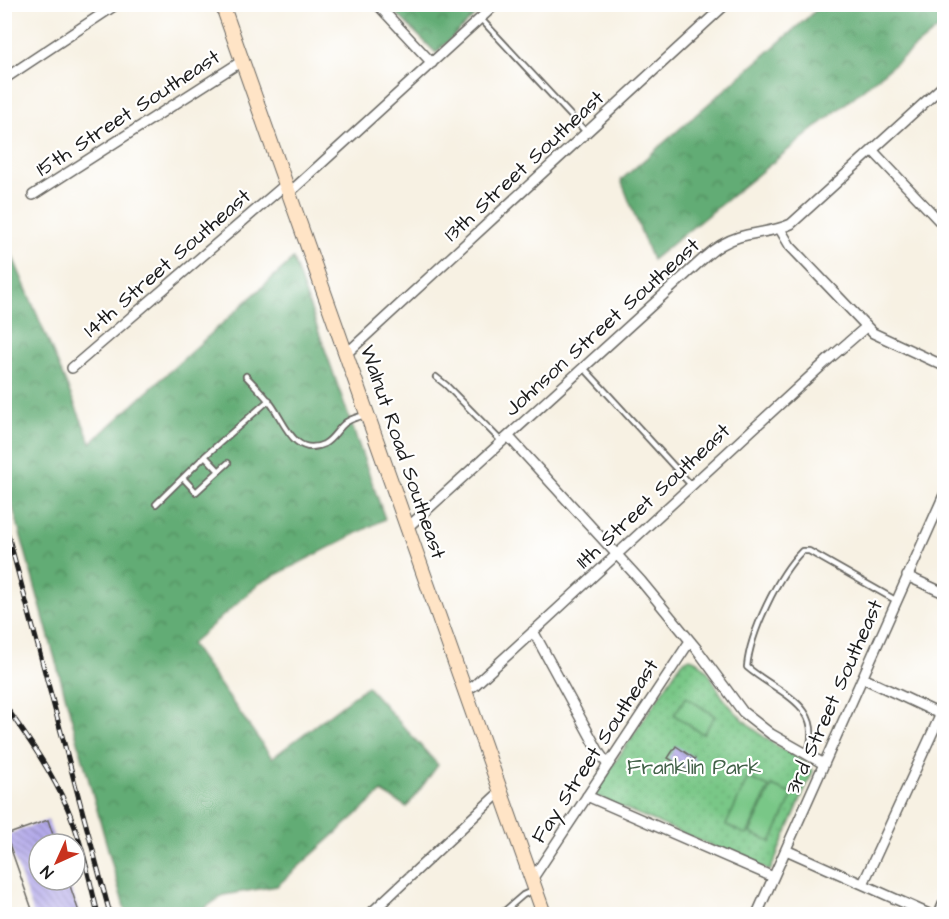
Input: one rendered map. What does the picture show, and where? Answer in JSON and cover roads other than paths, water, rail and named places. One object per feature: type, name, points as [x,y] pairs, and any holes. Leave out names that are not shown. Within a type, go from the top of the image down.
[{"type":"main road","name":"Walnut Road Southeast","points":[[222,4],[543,915]]},
{"type":"street","points":[[4,79],[117,4]]},
{"type":"street","points":[[377,4],[432,63]]},
{"type":"street","name":"14th Street Southeast","points":[[72,368],[288,189],[496,4]]},
{"type":"street","name":"13th Street Southeast","points":[[346,354],[726,4]]},
{"type":"street","name":"15th Street Southeast","points":[[33,195],[242,61]]},
{"type":"street","name":"Johnson Street Southeast","points":[[407,528],[715,248],[741,237],[780,229],[801,216],[945,85]]},
{"type":"street","points":[[873,151],[945,226]]},
{"type":"street","points":[[780,229],[790,246],[873,333],[945,366]]},
{"type":"street","name":"11th Street Southeast","points":[[464,692],[475,685],[866,327]]},
{"type":"street","points":[[506,440],[617,554],[690,641],[743,712],[771,734],[824,764]]},
{"type":"street","name":"3rd Street Southeast","points":[[757,915],[944,499]]},
{"type":"street","points":[[908,576],[945,593]]},
{"type":"street","points":[[534,631],[608,765]]},
{"type":"street","name":"Fay Street Southeast","points":[[533,886],[587,796],[690,641]]},
{"type":"street","points":[[862,678],[943,715],[863,884]]},
{"type":"street","points":[[370,915],[500,792]]},
{"type":"street","points":[[587,796],[773,877]]},
{"type":"street","points":[[786,850],[929,915]]},
{"type":"street","points":[[939,915],[945,902]]},
{"type":"lane","points":[[481,19],[586,132]]},
{"type":"lane","points":[[584,368],[691,486]]},
{"type":"lane","points":[[246,376],[278,412],[291,437],[301,444],[321,446],[330,440],[345,422],[367,414]]},
{"type":"lane","points":[[436,377],[506,440]]},
{"type":"lane","points":[[156,504],[205,456],[269,400]]},
{"type":"lane","points":[[205,456],[219,471]]},
{"type":"lane","points":[[183,478],[196,492],[228,463]]},
{"type":"lane","points":[[807,755],[811,744],[812,729],[809,718],[802,707],[747,667],[760,623],[775,586],[792,561],[802,551],[809,551],[897,601]]},
{"type":"lane","points":[[501,915],[533,886]]},
{"type":"railway","points":[[4,520],[110,914]]},
{"type":"railway","points":[[4,704],[30,741],[61,793],[81,847],[98,914]]},
{"type":"park label","name":"Franklin Park","points":[[694,767]]}]
